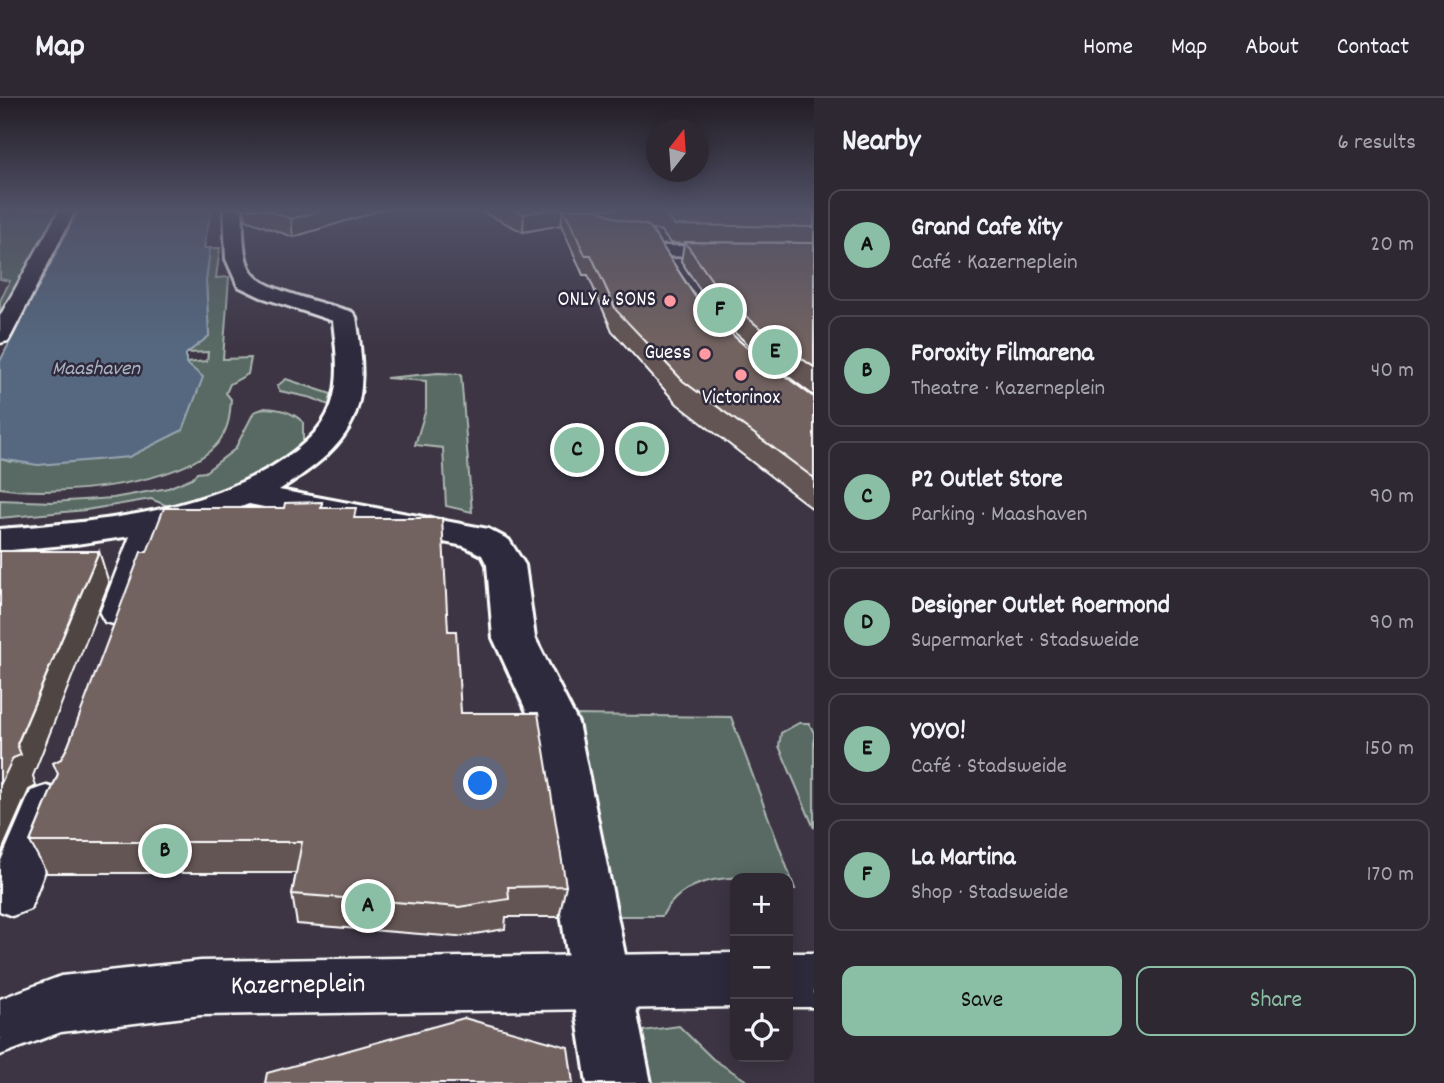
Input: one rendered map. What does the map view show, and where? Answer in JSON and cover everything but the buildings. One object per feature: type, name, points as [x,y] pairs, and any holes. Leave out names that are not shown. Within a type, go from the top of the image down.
[{"type":"street","points":[[0,336],[43,255]]},
{"type":"street","points":[[0,540],[89,532],[182,516],[248,494],[304,459],[337,425],[351,386],[344,317],[269,292],[246,281],[236,255]]},
{"type":"street","points":[[665,255],[679,276]]},
{"type":"street","points":[[248,494],[475,537],[496,548],[506,565],[514,638],[555,723],[619,1083]]},
{"type":"street","points":[[105,649],[152,521]]},
{"type":"street","points":[[12,893],[47,804]]},
{"type":"street","name":"Kazerneplein","points":[[0,1027],[61,1004],[201,989],[602,980],[730,980]]},
{"type":"street","points":[[793,980],[814,980]]},
{"type":"green space","points":[[0,255],[57,255],[47,275],[25,276],[0,320],[0,301],[10,281],[0,279]]},
{"type":"green space","points":[[209,255],[219,255],[216,278],[229,277],[223,359],[251,358],[248,374],[230,384],[226,393],[231,399],[230,410],[227,426],[220,440],[204,456],[180,468],[118,485],[52,491],[0,488],[0,459],[11,462],[186,363],[207,361],[208,352],[186,353],[209,336],[206,281]]},
{"type":"green space","points":[[438,373],[461,374],[472,512],[446,506],[443,448],[415,445],[426,409],[426,381],[386,378]]},
{"type":"green space","points":[[286,379],[331,394],[329,405],[280,391],[277,386]]},
{"type":"green space","points":[[265,408],[285,411],[303,422],[303,442],[271,468],[238,484],[168,506],[151,499],[86,510],[0,518],[0,500],[52,502],[113,498],[168,488],[192,478],[197,473],[205,472],[235,449],[254,412]]},
{"type":"green space","points":[[572,715],[731,717],[789,873],[730,873],[730,878],[701,883],[686,890],[662,916],[611,916]]},
{"type":"green space","points":[[799,723],[809,723],[814,733],[814,828],[779,746],[781,733]]},
{"type":"green space","points":[[679,1026],[713,1059],[750,1083],[645,1083],[635,1032]]},
{"type":"water","name":"Maashaven","points":[[55,255],[209,255],[206,281],[209,336],[186,354],[186,363],[203,377],[183,430],[129,457],[38,465],[0,459],[0,361]]},
{"type":"place","name":"ONLY & SONS","points":[[670,301]]},
{"type":"place","name":"La Martina","points":[[720,310]]},
{"type":"place","name":"YOYO!","points":[[775,352]]},
{"type":"place","name":"Guess","points":[[705,354]]},
{"type":"place","name":"Victorinox","points":[[741,375]]},
{"type":"place","name":"Designer Outlet Roermond","points":[[642,449]]},
{"type":"place","name":"P2 Outlet Store","points":[[577,450]]},
{"type":"place","name":"Foroxity Filmarena","points":[[165,851]]},
{"type":"place","name":"Grand Cafe Xity","points":[[368,906]]}]
